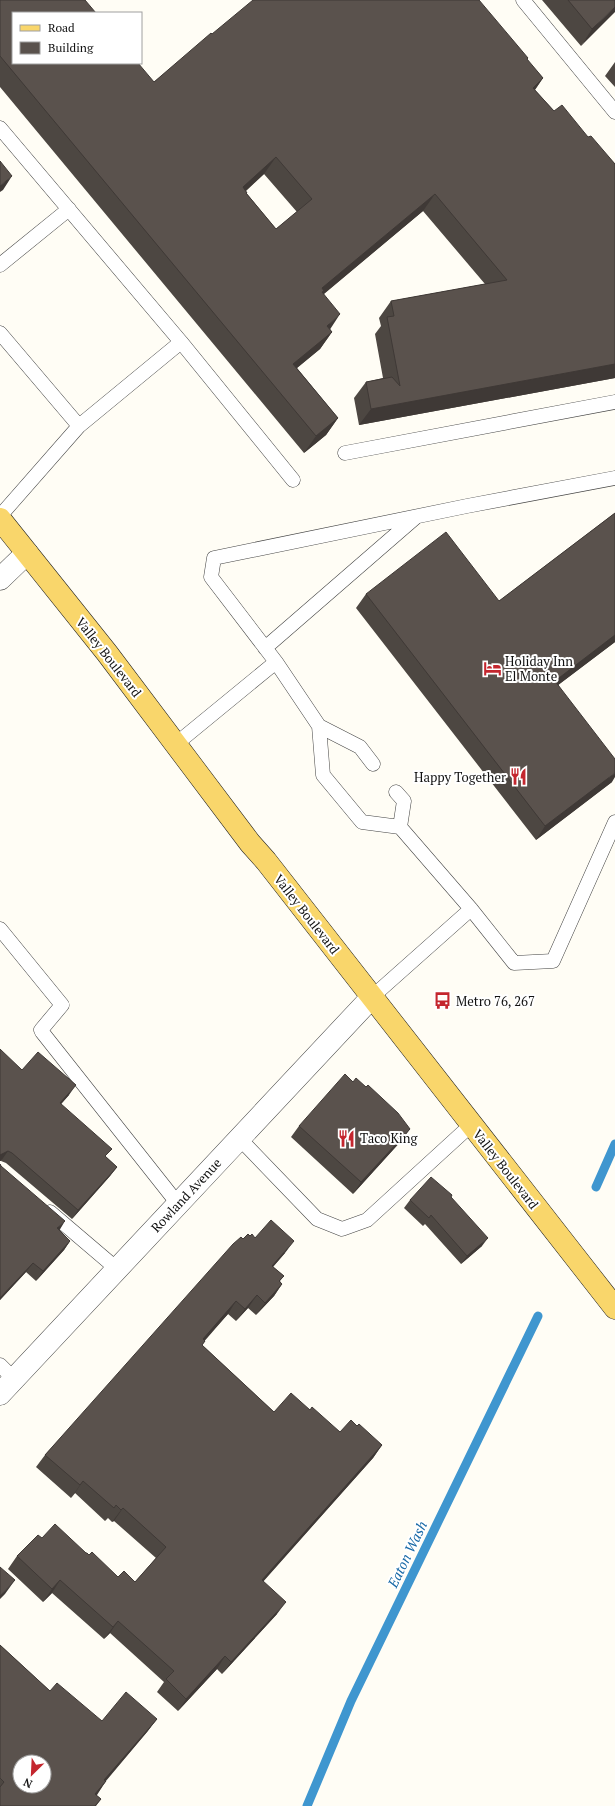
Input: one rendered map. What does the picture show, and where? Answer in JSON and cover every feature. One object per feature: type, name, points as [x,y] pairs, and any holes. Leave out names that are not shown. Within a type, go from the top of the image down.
[{"type":"main road","name":"Valley Boulevard","points":[[0,519],[107,653],[250,843],[266,861],[615,1308]]},
{"type":"street","points":[[0,579],[27,553]]},
{"type":"street","name":"Rowland Avenue","points":[[5,1379],[117,1269],[372,997]]},
{"type":"lane","points":[[523,0],[615,112]]},
{"type":"lane","points":[[0,128],[181,342],[293,480]]},
{"type":"lane","points":[[0,264],[69,209]]},
{"type":"lane","points":[[0,333],[79,426]]},
{"type":"lane","points":[[0,516],[79,426],[181,342]]},
{"type":"lane","points":[[345,453],[615,402]]},
{"type":"lane","points":[[615,478],[417,516],[214,558],[211,577],[276,662],[319,726],[324,775],[362,822],[400,827],[471,909],[514,963],[553,961],[615,822]]},
{"type":"lane","points":[[265,648],[417,516]]},
{"type":"lane","points":[[176,744],[276,662]]},
{"type":"lane","points":[[319,726],[360,747],[373,764]]},
{"type":"lane","points":[[396,792],[404,801],[400,827]]},
{"type":"lane","points":[[372,997],[471,909]]},
{"type":"lane","points":[[0,929],[62,1005],[42,1032],[178,1204]]},
{"type":"lane","points":[[239,1138],[317,1219],[342,1229],[367,1220],[471,1125]]},
{"type":"lane","points":[[41,1204],[117,1269]]},
{"type":"building","points":[[0,0],[85,0],[95,12],[12,12],[12,64],[139,64],[154,82],[211,33],[212,34],[253,0],[479,0],[543,78],[533,88],[554,111],[562,105],[588,137],[591,136],[615,164],[615,364],[371,409],[366,382],[392,377],[400,386],[387,317],[394,316],[391,301],[507,280],[435,194],[322,288],[324,291],[322,292],[340,314],[327,326],[332,332],[293,364],[338,418],[316,436],[0,56]],"holes":[[[276,157],[312,199],[276,229],[246,193],[243,187]]]},
{"type":"building","points":[[568,0],[615,0],[615,7],[592,29]]},
{"type":"building","points":[[0,161],[12,176],[0,186]]},
{"type":"building","name":"Holiday Inn El Monte","points":[[615,513],[615,635],[555,681],[615,759],[615,773],[545,826],[366,594],[446,532],[499,601]]},
{"type":"building","points":[[0,1049],[22,1070],[38,1052],[76,1085],[60,1103],[112,1149],[105,1156],[117,1167],[78,1210],[12,1153],[8,1151],[0,1155]]},
{"type":"building","points":[[345,1074],[353,1082],[356,1078],[366,1087],[368,1085],[398,1113],[410,1129],[361,1182],[299,1126]]},
{"type":"building","points":[[0,1164],[65,1221],[57,1228],[70,1241],[43,1271],[33,1263],[0,1298]]},
{"type":"building","points":[[431,1177],[452,1195],[451,1197],[488,1238],[467,1256],[431,1215],[429,1218],[410,1200]]},
{"type":"building","points":[[271,1220],[294,1241],[272,1266],[284,1276],[279,1281],[282,1284],[265,1303],[257,1295],[245,1309],[236,1301],[203,1339],[205,1341],[202,1345],[274,1412],[291,1393],[310,1410],[312,1407],[340,1432],[351,1420],[357,1426],[359,1424],[382,1445],[262,1580],[286,1602],[231,1662],[225,1656],[186,1699],[166,1679],[174,1671],[118,1621],[113,1627],[60,1580],[52,1589],[17,1556],[38,1535],[42,1538],[55,1524],[86,1553],[89,1555],[92,1552],[118,1577],[124,1571],[135,1582],[166,1547],[123,1508],[121,1510],[116,1505],[114,1508],[83,1481],[80,1485],[45,1455],[233,1244],[241,1237],[243,1239],[248,1234],[250,1236],[252,1234],[255,1238]]},
{"type":"building","points":[[0,1567],[15,1580],[0,1596]]},
{"type":"building","points":[[0,1645],[50,1691],[57,1683],[102,1721],[126,1692],[157,1719],[104,1780],[106,1781],[95,1794],[101,1799],[95,1806],[0,1806],[0,1787],[4,1782],[0,1778]]},
{"type":"waterway","name":"Eaton Wash","points":[[596,1187],[615,1144]]},
{"type":"waterway","name":"Eaton Wash","points":[[307,1806],[351,1701],[538,1316]]},
{"type":"place","name":"Holiday Inn El Monte","points":[[492,668]]},
{"type":"place","name":"Happy Together","points":[[519,777]]},
{"type":"place","name":"Metro 76, 267","points":[[443,1001]]},
{"type":"place","name":"Taco King","points":[[347,1138]]}]
